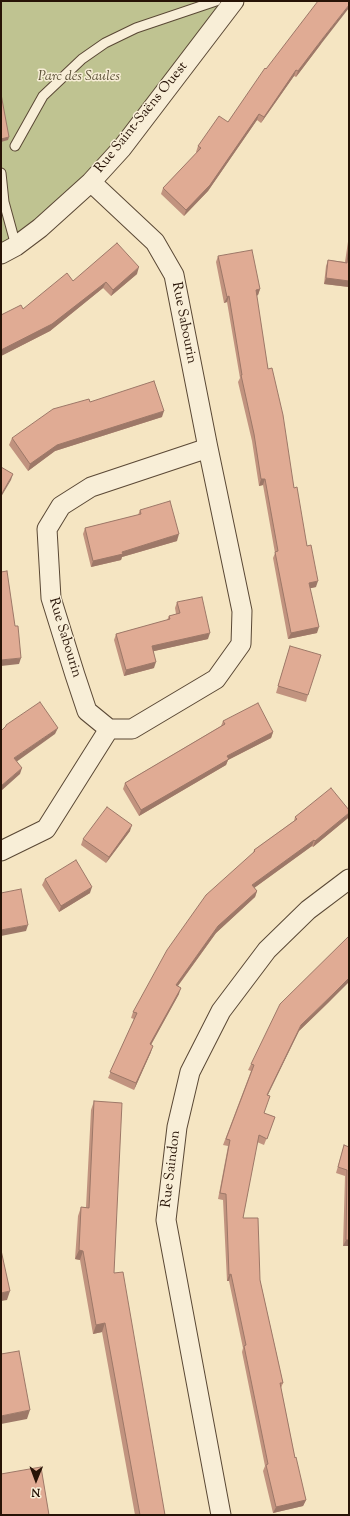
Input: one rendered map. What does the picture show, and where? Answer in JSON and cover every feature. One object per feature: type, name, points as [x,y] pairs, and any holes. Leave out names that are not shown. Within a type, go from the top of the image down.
[{"type":"street","name":"Rue Saint-Saëns Ouest","points":[[8,250],[40,228],[91,182],[122,148],[234,1]]},
{"type":"street","name":"Rue Sabourin","points":[[91,182],[155,242],[174,275],[242,611],[241,644],[216,679],[132,729],[109,729],[87,711],[70,661],[51,598],[47,528],[61,506],[91,487],[208,448]]},
{"type":"street","points":[[1,851],[46,829],[109,729]]},
{"type":"street","name":"Rue Saindon","points":[[221,1515],[166,1220],[177,1127],[190,1072],[221,1011],[267,950],[308,910],[349,880]]},
{"type":"lane","points":[[15,146],[43,96],[82,59],[105,43],[136,28],[216,1]]},
{"type":"lane","points":[[1,173],[8,250]]},
{"type":"green space","name":"Parc des Saules","points":[[1,1],[234,1],[122,148],[1,254]]},
{"type":"building","points":[[318,1],[349,1],[349,5],[298,71],[296,70],[264,117],[259,114],[210,185],[186,210],[163,188],[201,148],[198,146],[219,116],[228,122],[265,68],[266,69]]},
{"type":"building","points":[[1,94],[9,137],[1,139]]},
{"type":"building","points":[[117,243],[139,267],[113,290],[106,282],[52,324],[1,350],[1,315],[21,305],[23,309],[67,273],[73,281]]},
{"type":"building","points":[[349,246],[349,281],[326,278],[328,260],[347,263]]},
{"type":"building","points":[[252,250],[260,289],[256,290],[268,369],[272,368],[283,415],[294,488],[297,487],[307,546],[311,545],[318,581],[309,583],[319,627],[291,633],[275,552],[278,551],[265,479],[261,479],[254,434],[241,375],[229,296],[227,297],[218,256]]},
{"type":"building","points":[[154,381],[164,411],[57,445],[30,464],[12,438],[53,409],[89,399],[90,402]]},
{"type":"building","points":[[1,467],[13,474],[1,495]]},
{"type":"building","points":[[170,501],[179,534],[122,552],[123,554],[93,561],[85,528],[141,514],[140,510]]},
{"type":"building","points":[[7,571],[15,626],[18,626],[21,658],[1,660],[1,572]]},
{"type":"building","points":[[202,597],[210,633],[152,646],[156,662],[126,670],[116,634],[170,619],[169,616],[180,613],[177,602]]},
{"type":"building","points":[[290,646],[321,655],[308,695],[278,686]]},
{"type":"building","points":[[40,702],[58,728],[14,758],[22,768],[1,786],[1,731],[6,725]]},
{"type":"building","points":[[258,703],[273,732],[227,756],[229,759],[141,810],[125,783],[225,724],[223,721]]},
{"type":"building","points":[[331,788],[349,810],[349,813],[315,841],[314,840],[252,885],[257,891],[218,926],[176,985],[181,988],[150,1044],[153,1046],[136,1083],[110,1072],[137,1013],[133,1012],[167,950],[206,895],[255,851],[254,850],[297,819],[295,817]]},
{"type":"building","points":[[107,807],[132,825],[109,857],[83,839]]},
{"type":"building","points":[[76,860],[92,887],[61,906],[45,879]]},
{"type":"building","points":[[21,889],[28,925],[1,930],[1,893]]},
{"type":"building","points":[[349,936],[349,978],[301,1025],[267,1095],[270,1096],[264,1113],[275,1117],[267,1139],[259,1135],[243,1218],[258,1218],[260,1280],[283,1383],[280,1383],[295,1458],[296,1457],[306,1500],[276,1507],[266,1465],[268,1464],[244,1346],[246,1345],[231,1274],[229,1275],[226,1194],[220,1193],[230,1140],[226,1139],[254,1065],[251,1064],[280,1004]]},
{"type":"building","points":[[94,1101],[122,1103],[114,1273],[123,1272],[165,1515],[140,1515],[105,1323],[96,1325],[83,1251],[79,1250],[81,1207],[89,1208]]},
{"type":"building","points":[[344,1145],[349,1147],[349,1240],[346,1240],[347,1170],[338,1167]]},
{"type":"building","points":[[1,1250],[10,1291],[1,1293]]},
{"type":"building","points":[[19,1351],[30,1410],[1,1416],[1,1354]]},
{"type":"building","points":[[41,1467],[49,1515],[1,1515],[1,1474]]}]
